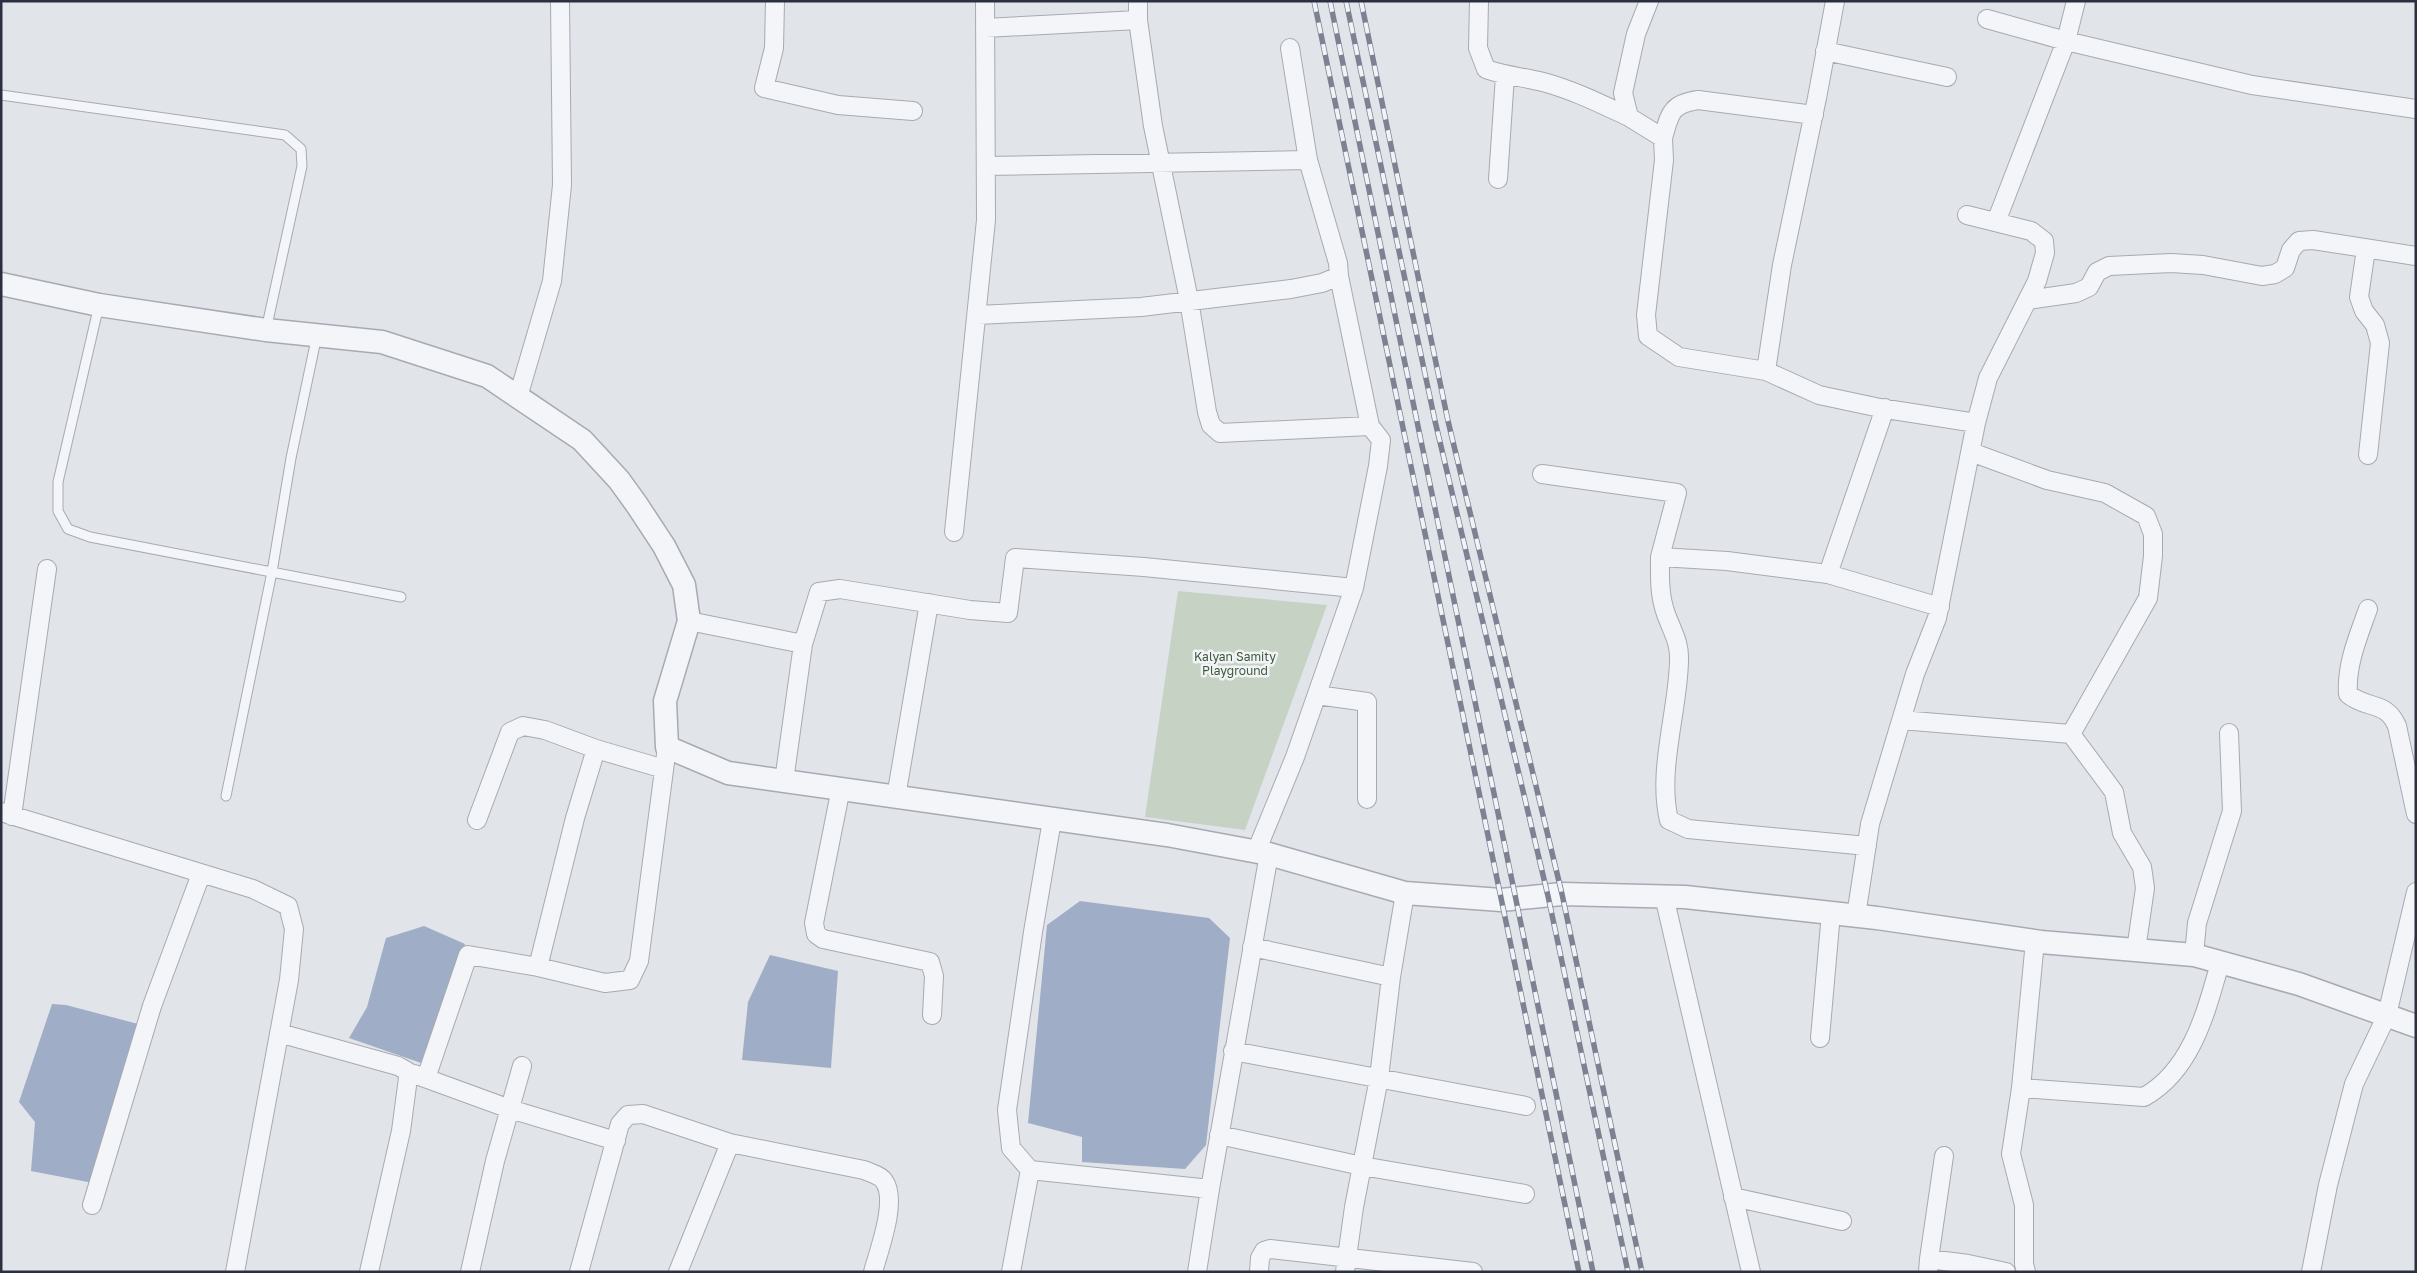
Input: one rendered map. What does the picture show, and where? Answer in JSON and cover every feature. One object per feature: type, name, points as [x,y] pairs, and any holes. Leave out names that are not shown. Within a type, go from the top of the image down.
[{"type":"street","points":[[518,397],[552,281],[562,184],[560,1]]},
{"type":"street","points":[[775,1],[774,48],[764,88],[838,105],[913,111]]},
{"type":"street","points":[[954,532],[978,315],[986,220],[985,1]]},
{"type":"street","points":[[1138,1],[1138,20],[1160,164],[1189,300],[1207,412],[1212,425],[1220,433],[1370,426]]},
{"type":"street","points":[[1479,1],[1478,48],[1486,69],[1505,76],[1541,82],[1580,94],[1629,117],[1663,138]]},
{"type":"street","points":[[1629,117],[1624,93],[1636,34],[1650,1]]},
{"type":"street","points":[[1766,371],[1782,265],[1814,115],[1835,1]]},
{"type":"street","points":[[1996,222],[2066,41],[2076,1]]},
{"type":"street","points":[[1987,19],[2066,41],[2252,85],[2416,109]]},
{"type":"street","points":[[986,28],[1138,20]]},
{"type":"street","points":[[1197,1272],[1252,947],[1262,853],[1354,588],[1378,466],[1381,440],[1370,426],[1339,276],[1338,263],[1308,160],[1290,48]]},
{"type":"street","points":[[1825,51],[1948,77]]},
{"type":"street","points":[[1498,179],[1505,76]]},
{"type":"street","points":[[1814,115],[1698,100],[1684,102],[1671,111],[1663,138],[1664,160],[1646,315],[1648,336],[1679,357],[1766,371],[1820,395],[1976,423]]},
{"type":"street","points":[[986,166],[1308,160]]},
{"type":"street","points":[[1856,916],[1870,824],[1901,720],[1940,607],[1976,423],[1988,378],[2037,281],[2045,253],[2044,241],[2031,231],[1967,215]]},
{"type":"street","points":[[2028,300],[2076,293],[2089,287],[2097,272],[2109,266],[2179,264],[2204,266],[2262,276],[2276,274],[2285,268],[2291,250],[2299,241],[2312,240],[2416,256]]},
{"type":"street","points":[[2366,249],[2359,297],[2364,311],[2375,325],[2380,343],[2368,455]]},
{"type":"street","points":[[978,315],[1141,307],[1291,289],[1339,276]]},
{"type":"street","points":[[1,284],[98,304],[266,330],[382,342],[487,376],[582,440],[619,480],[664,546],[684,585],[689,621],[665,701],[667,746],[639,961],[630,980],[606,983],[538,967],[468,955],[426,1078]]},
{"type":"street","points":[[1828,574],[1884,408]]},
{"type":"street","points":[[1970,452],[2047,480],[2105,493],[2146,516],[2153,534],[2153,556],[2148,598],[2071,734]]},
{"type":"street","points":[[1542,474],[1677,493],[1660,557],[1659,586],[1665,613],[1678,643],[1679,662],[1672,713],[1664,803],[1669,820],[1688,829],[1867,846]]},
{"type":"street","points":[[1660,557],[1727,561],[1828,574],[1940,607]]},
{"type":"street","points":[[784,781],[803,644],[820,592],[840,589],[970,610],[1008,613],[1015,558],[1144,567],[1354,588]]},
{"type":"street","points":[[47,569],[7,814],[253,889],[288,906],[294,929],[289,980],[235,1272]]},
{"type":"street","points":[[896,798],[928,603]]},
{"type":"street","points":[[2368,610],[2353,653],[2347,682],[2348,694],[2358,702],[2382,708],[2392,715],[2397,726],[2416,814]]},
{"type":"street","points":[[689,621],[803,644]]},
{"type":"street","points":[[1316,695],[1366,702],[1367,799]]},
{"type":"street","points":[[1901,720],[2071,734],[2114,792],[2122,833],[2142,867],[2145,888],[2136,950]]},
{"type":"street","points":[[477,820],[510,732],[523,726],[545,730],[596,749],[664,769]]},
{"type":"street","points":[[2194,955],[2197,923],[2232,811],[2229,733]]},
{"type":"street","points":[[667,746],[728,772],[1167,836],[1262,853],[1405,893],[1501,900],[1562,894],[1664,896],[1856,916],[2035,941],[2194,955],[2299,984],[2416,1026]]},
{"type":"street","points":[[538,967],[575,818],[596,749]]},
{"type":"street","points":[[841,788],[814,924],[816,934],[823,939],[930,962],[934,976],[932,1015]]},
{"type":"street","points":[[1052,820],[1033,932],[1007,1110],[1011,1148],[1030,1170],[1210,1189]]},
{"type":"street","points":[[92,1205],[152,1006],[201,874]]},
{"type":"street","points":[[2311,1272],[2328,1185],[2354,1084],[2387,1016],[2416,892]]},
{"type":"street","points":[[1346,1265],[1354,1207],[1379,1078],[1391,977],[1405,893]]},
{"type":"street","points":[[1664,896],[1752,1272]]},
{"type":"street","points":[[1820,1038],[1831,913]]},
{"type":"street","points":[[2026,1272],[2024,1264],[2024,1205],[2011,1154],[2021,1088],[2035,941]]},
{"type":"street","points":[[1252,947],[1391,977]]},
{"type":"street","points":[[2021,1088],[2144,1097],[2158,1089],[2185,1057],[2194,1040],[2204,1017],[2220,963]]},
{"type":"street","points":[[279,1033],[398,1066],[510,1109],[616,1141]]},
{"type":"street","points":[[1233,1051],[1526,1106]]},
{"type":"street","points":[[470,1272],[495,1161],[522,1066]]},
{"type":"street","points":[[369,1272],[401,1131],[408,1078],[407,1071]]},
{"type":"street","points":[[580,1272],[620,1124],[628,1115],[643,1114],[730,1143],[864,1170],[883,1178],[888,1187],[890,1202],[874,1272]]},
{"type":"street","points":[[1219,1135],[1362,1166],[1525,1194]]},
{"type":"street","points":[[678,1272],[730,1143]]},
{"type":"street","points":[[1944,1156],[1928,1265],[1968,1264],[2006,1272]]},
{"type":"street","points":[[1011,1272],[1030,1170]]},
{"type":"street","points":[[1733,1197],[1842,1221]]},
{"type":"street","points":[[1259,1272],[1260,1258],[1264,1251],[1270,1249],[1346,1265],[1473,1272]]},
{"type":"lane","points":[[1,94],[285,135],[300,149],[302,166],[266,330]]},
{"type":"lane","points":[[98,304],[58,482],[58,511],[68,529],[90,537],[401,597]]},
{"type":"lane","points":[[226,796],[272,572],[291,458],[317,335]]},
{"type":"green space","name":"Kalyan Samity Playground","points":[[1178,591],[1327,605],[1245,830],[1145,817]]},
{"type":"water","points":[[1080,901],[1209,918],[1230,938],[1206,1145],[1185,1169],[1082,1162],[1082,1137],[1028,1123],[1047,925]]},
{"type":"water","points":[[424,926],[465,944],[427,1065],[349,1038],[367,1007],[386,938]]},
{"type":"water","points":[[770,955],[838,971],[831,1068],[742,1060],[748,1002]]},
{"type":"water","points":[[52,1004],[66,1005],[142,1025],[93,1183],[31,1171],[35,1122],[19,1102]]},
{"type":"railway","points":[[1314,1],[1579,1272]]},
{"type":"railway","points":[[1330,1],[1593,1272]]},
{"type":"railway","points":[[1346,1],[1435,421],[1548,896],[1628,1272]]},
{"type":"railway","points":[[1361,1],[1448,421],[1562,894],[1642,1272]]}]
